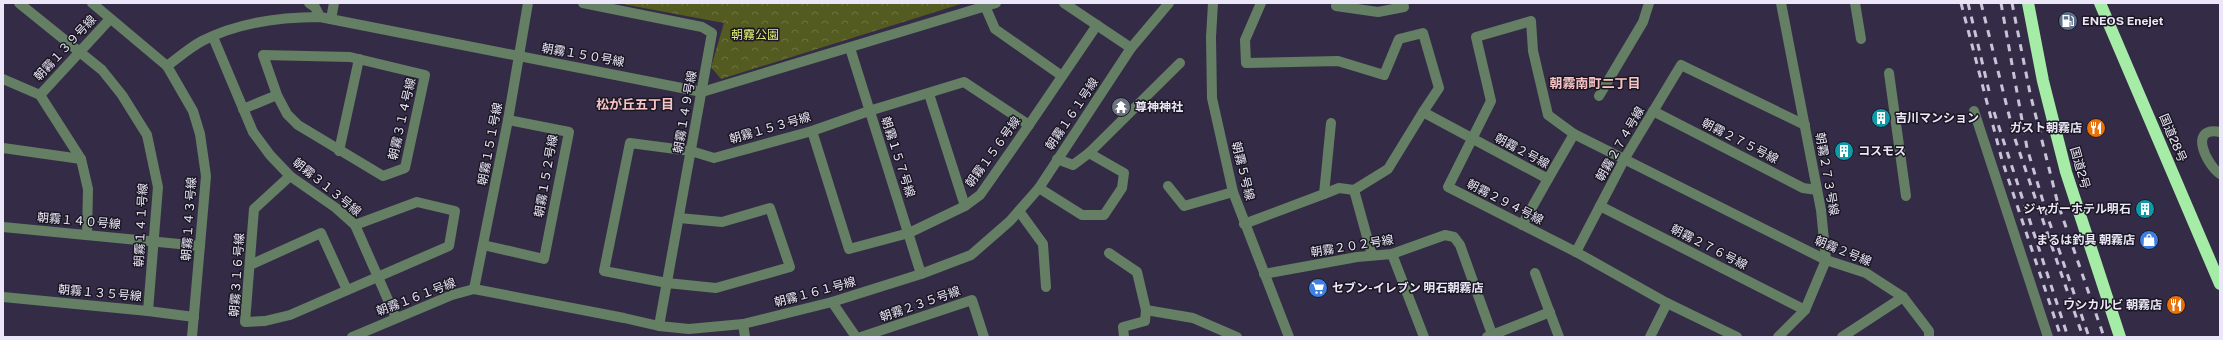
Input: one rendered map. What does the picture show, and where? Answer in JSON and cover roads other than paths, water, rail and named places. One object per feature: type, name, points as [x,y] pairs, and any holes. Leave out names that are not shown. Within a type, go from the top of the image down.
[{"type":"highway","name":"国道2号","points":[[2028,3],[2043,81],[2066,172],[2120,337]]},
{"type":"highway","name":"国道28号","points":[[2100,3],[2220,284]]},
{"type":"street","name":"朝霧１４１号線","points":[[19,3],[102,70],[122,95],[147,135],[158,187],[155,241],[148,311]]},
{"type":"street","name":"朝霧１４３号線","points":[[92,3],[167,66],[193,111],[200,134],[206,176],[192,337]]},
{"type":"street","points":[[309,3],[315,7],[320,17]]},
{"type":"street","points":[[331,19],[334,3]]},
{"type":"street","name":"朝霧１５１号線","points":[[474,289],[508,120],[528,3]]},
{"type":"street","name":"朝霧１４９号線","points":[[583,3],[702,27],[712,32],[659,326]]},
{"type":"street","name":"朝霧１５０号線","points":[[167,66],[201,42],[240,26],[280,18],[320,17],[702,92],[996,3]]},
{"type":"street","points":[[1064,3],[1131,48]]},
{"type":"street","name":"朝霧１６１号線","points":[[352,337],[374,332],[396,318],[452,294],[474,289],[624,318],[690,333],[743,324],[832,302],[921,274],[971,255],[1010,221],[1040,188],[1057,159],[1131,48],[1169,3]]},
{"type":"street","name":"朝霧５号線","points":[[1213,3],[1211,37],[1212,98],[1233,192],[1244,224],[1289,337]]},
{"type":"street","points":[[1244,224],[1339,188],[1354,190],[1388,169],[1439,88],[1423,33],[1399,38],[1384,75],[1338,61],[1246,63],[1245,40],[1261,3]]},
{"type":"street","points":[[1336,6],[1378,12],[1404,7],[1403,3]]},
{"type":"street","points":[[1599,96],[1643,22],[1648,3]]},
{"type":"street","name":"朝霧２７３号線","points":[[1781,3],[1817,190],[1826,260]]},
{"type":"street","points":[[1855,3],[1861,39]]},
{"type":"street","points":[[985,6],[994,29],[1062,76]]},
{"type":"street","name":"朝霧１３９号線","points":[[40,95],[110,18]]},
{"type":"street","points":[[1472,139],[1491,100],[1476,37],[1531,21],[1533,51],[1548,115],[1574,134]]},
{"type":"street","name":"朝霧１５６号線","points":[[812,131],[849,249],[909,233],[965,206],[980,195],[1097,25]]},
{"type":"street","name":"朝霧３１３号線","points":[[213,37],[253,132],[270,155],[290,176],[336,208],[355,225],[396,318]]},
{"type":"street","name":"朝霧１５７号線","points":[[850,48],[921,274]]},
{"type":"street","name":"朝霧３１４号線","points":[[263,55],[359,59],[426,75],[405,168],[383,176],[298,126],[287,114],[277,95],[263,55]]},
{"type":"street","points":[[339,151],[359,59]]},
{"type":"street","points":[[1057,159],[1073,165],[1089,153],[1180,63]]},
{"type":"street","name":"朝霧２７４号線","points":[[1576,252],[1625,158],[1681,65],[1805,125]]},
{"type":"street","points":[[1889,73],[1906,196]]},
{"type":"street","points":[[3,79],[40,95],[81,159],[88,189],[87,235]]},
{"type":"street","name":"朝霧１５３号線","points":[[667,283],[604,271],[630,143],[691,151],[714,158],[812,131],[869,111],[929,94],[964,82],[1029,125]]},
{"type":"street","points":[[929,94],[965,206]]},
{"type":"street","points":[[243,109],[277,95]]},
{"type":"street","name":"朝霧２７５号線","points":[[1653,111],[1803,188],[1817,190]]},
{"type":"street","points":[[1974,111],[2048,337]]},
{"type":"street","name":"朝霧２号線","points":[[1423,112],[1548,180],[1574,134],[1625,158],[1826,260],[1866,273],[1903,297],[1929,331],[1929,337]]},
{"type":"street","name":"朝霧１５２号線","points":[[483,245],[544,259],[569,132],[508,120]]},
{"type":"street","points":[[1324,194],[1331,124]]},
{"type":"street","points":[[2220,132],[2211,132],[2203,138],[2202,145],[2208,163],[2220,174]]},
{"type":"street","name":"朝霧２９４号線","points":[[1472,139],[1448,187],[1576,252]]},
{"type":"street","points":[[3,148],[81,159]]},
{"type":"street","points":[[1040,188],[1082,215],[1104,215],[1122,188],[1124,173],[1089,153]]},
{"type":"street","name":"朝霧３１６号線","points":[[290,176],[254,209],[245,322],[265,321],[290,315],[449,246],[455,211],[418,202],[355,225]]},
{"type":"street","points":[[1522,225],[1548,180]]},
{"type":"street","points":[[1168,186],[1184,206],[1233,192]]},
{"type":"street","points":[[1354,190],[1372,255]]},
{"type":"street","name":"朝霧２７６号線","points":[[1600,206],[1805,310]]},
{"type":"street","points":[[667,283],[716,288],[790,267],[770,208],[722,222],[679,218]]},
{"type":"street","points":[[1019,211],[1043,244],[1046,287]]},
{"type":"street","name":"朝霧１４０号線","points":[[3,227],[200,246]]},
{"type":"street","points":[[250,265],[321,233],[347,290]]},
{"type":"street","name":"朝霧２０２号線","points":[[1264,274],[1372,255],[1392,254],[1445,235],[1454,237],[1460,245],[1491,336]]},
{"type":"street","points":[[1576,252],[1667,303],[1737,337]]},
{"type":"street","points":[[1109,253],[1137,272],[1146,310],[1145,321],[1123,327],[1124,337]]},
{"type":"street","points":[[1392,254],[1424,337]]},
{"type":"street","points":[[1778,337],[1805,310],[1826,260]]},
{"type":"street","points":[[1535,273],[1559,337]]},
{"type":"street","name":"朝霧１３５号線","points":[[3,297],[194,317]]},
{"type":"street","points":[[1842,337],[1903,297]]},
{"type":"street","name":"朝霧２３５号線","points":[[862,337],[972,300],[984,337]]},
{"type":"street","points":[[832,302],[856,337]]},
{"type":"street","points":[[1650,337],[1667,303]]},
{"type":"street","points":[[1146,310],[1193,318],[1237,337]]},
{"type":"street","points":[[1491,336],[1550,312]]},
{"type":"street","points":[[743,324],[745,337]]},
{"type":"railway","points":[[1961,3],[2002,160],[2061,337]]},
{"type":"railway","points":[[1968,3],[1989,91]]},
{"type":"railway","points":[[1981,3],[2015,139],[2083,337]]},
{"type":"railway","points":[[2001,3],[2027,148],[2048,218],[2089,337]]},
{"type":"railway","points":[[2012,3],[2030,93],[2058,204],[2104,337]]},
{"type":"railway","points":[[1994,112],[2068,337]]},
{"type":"place","name":"ENEOS Enejet","points":[[2068,21]]},
{"type":"place","name":"尊神神社","points":[[1121,107]]},
{"type":"place","name":"吉川マンション","points":[[1881,118]]},
{"type":"place","name":"ガスト朝霧店","points":[[2096,128]]},
{"type":"place","name":"コスモス","points":[[1844,151]]},
{"type":"place","name":"ジャガーホテル明石","points":[[2145,209]]},
{"type":"place","name":"まるは釣具 朝霧店","points":[[2149,240]]},
{"type":"place","name":"セブン-イレブン 明石朝霧店","points":[[1318,288]]},
{"type":"place","name":"ワンカルビ 朝霧店","points":[[2176,305]]},
{"type":"district","name":"朝霧南町二丁目","points":[[1595,83]]},
{"type":"district","name":"松が丘五丁目","points":[[635,104]]},
{"type":"park label","name":"朝霧公園","points":[[755,35]]}]
